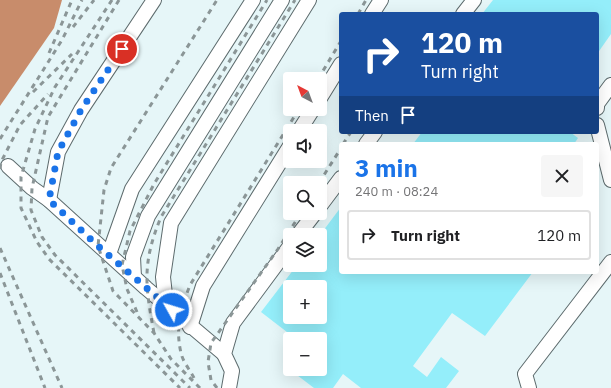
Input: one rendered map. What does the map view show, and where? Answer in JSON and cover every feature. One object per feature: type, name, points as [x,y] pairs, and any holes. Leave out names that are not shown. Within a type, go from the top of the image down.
[{"type":"street","points":[[49,200],[58,152],[81,110],[154,0]]},
{"type":"street","points":[[109,254],[132,189],[253,0]]},
{"type":"street","points":[[134,278],[133,256],[148,216],[282,0]]},
{"type":"street","points":[[166,304],[163,277],[171,223],[309,0]]},
{"type":"street","points":[[373,12],[381,0]]},
{"type":"street","points":[[465,12],[474,0]]},
{"type":"street","points":[[327,87],[339,67]]},
{"type":"street","points":[[599,101],[611,84]]},
{"type":"street","points":[[599,133],[611,180]]},
{"type":"street","points":[[190,327],[202,286],[283,157]]},
{"type":"street","points":[[8,166],[32,188],[49,200],[98,246],[166,304],[190,327],[224,354],[232,370],[229,388]]},
{"type":"street","points":[[327,197],[339,181]]},
{"type":"street","points":[[303,228],[310,220]]},
{"type":"street","points":[[224,354],[233,323],[283,255]]},
{"type":"street","points":[[529,388],[525,374],[611,262]]},
{"type":"shaded area","points":[[0,0],[62,0],[54,28],[0,106]]},
{"type":"building","points":[[493,0],[611,0],[611,34],[599,51],[599,12],[484,12]]},
{"type":"building","points":[[420,134],[573,134],[578,138],[575,142],[414,142]]},
{"type":"building","points":[[339,210],[339,274],[532,274],[485,336],[452,313],[413,366],[427,377],[441,357],[459,371],[446,388],[361,388],[343,374],[333,388],[314,388],[298,376],[327,376],[327,332],[287,332],[261,312],[283,283],[283,324],[327,324],[327,280],[286,280],[292,272],[327,272],[327,228],[325,228]]},
{"type":"railway","points":[[49,53],[72,0]]},
{"type":"railway","points":[[0,139],[62,40],[82,0]]},
{"type":"railway","points":[[73,27],[94,0]]},
{"type":"railway","points":[[112,0],[55,87],[35,129],[21,177],[21,208],[37,242],[49,259],[180,388]]},
{"type":"railway","points":[[119,0],[48,117],[32,188],[31,210],[42,237],[55,255],[190,388]]},
{"type":"railway","points":[[200,388],[171,359],[154,333],[113,291],[98,246],[104,190],[111,168],[217,0]]},
{"type":"railway","points":[[137,312],[127,289],[122,265],[130,231],[154,184],[267,0]]},
{"type":"railway","points":[[154,333],[147,287],[147,274],[151,248],[161,217],[295,0]]},
{"type":"railway","points":[[359,12],[366,0]]},
{"type":"railway","points":[[322,72],[339,44]]},
{"type":"railway","points":[[33,92],[72,54]]},
{"type":"railway","points":[[0,169],[1,162],[20,125],[48,94]]},
{"type":"railway","points":[[194,378],[185,363],[179,344],[180,318],[190,285],[295,116]]},
{"type":"railway","points":[[344,142],[350,134]]},
{"type":"railway","points":[[323,176],[339,151]]},
{"type":"railway","points":[[217,388],[211,380],[208,362],[211,343],[278,249],[297,220]]},
{"type":"railway","points":[[0,248],[62,388]]},
{"type":"railway","points":[[0,273],[45,388]]},
{"type":"route","points":[[122,49],[81,110],[58,152],[49,200],[98,246],[122,265],[172,310]]}]
